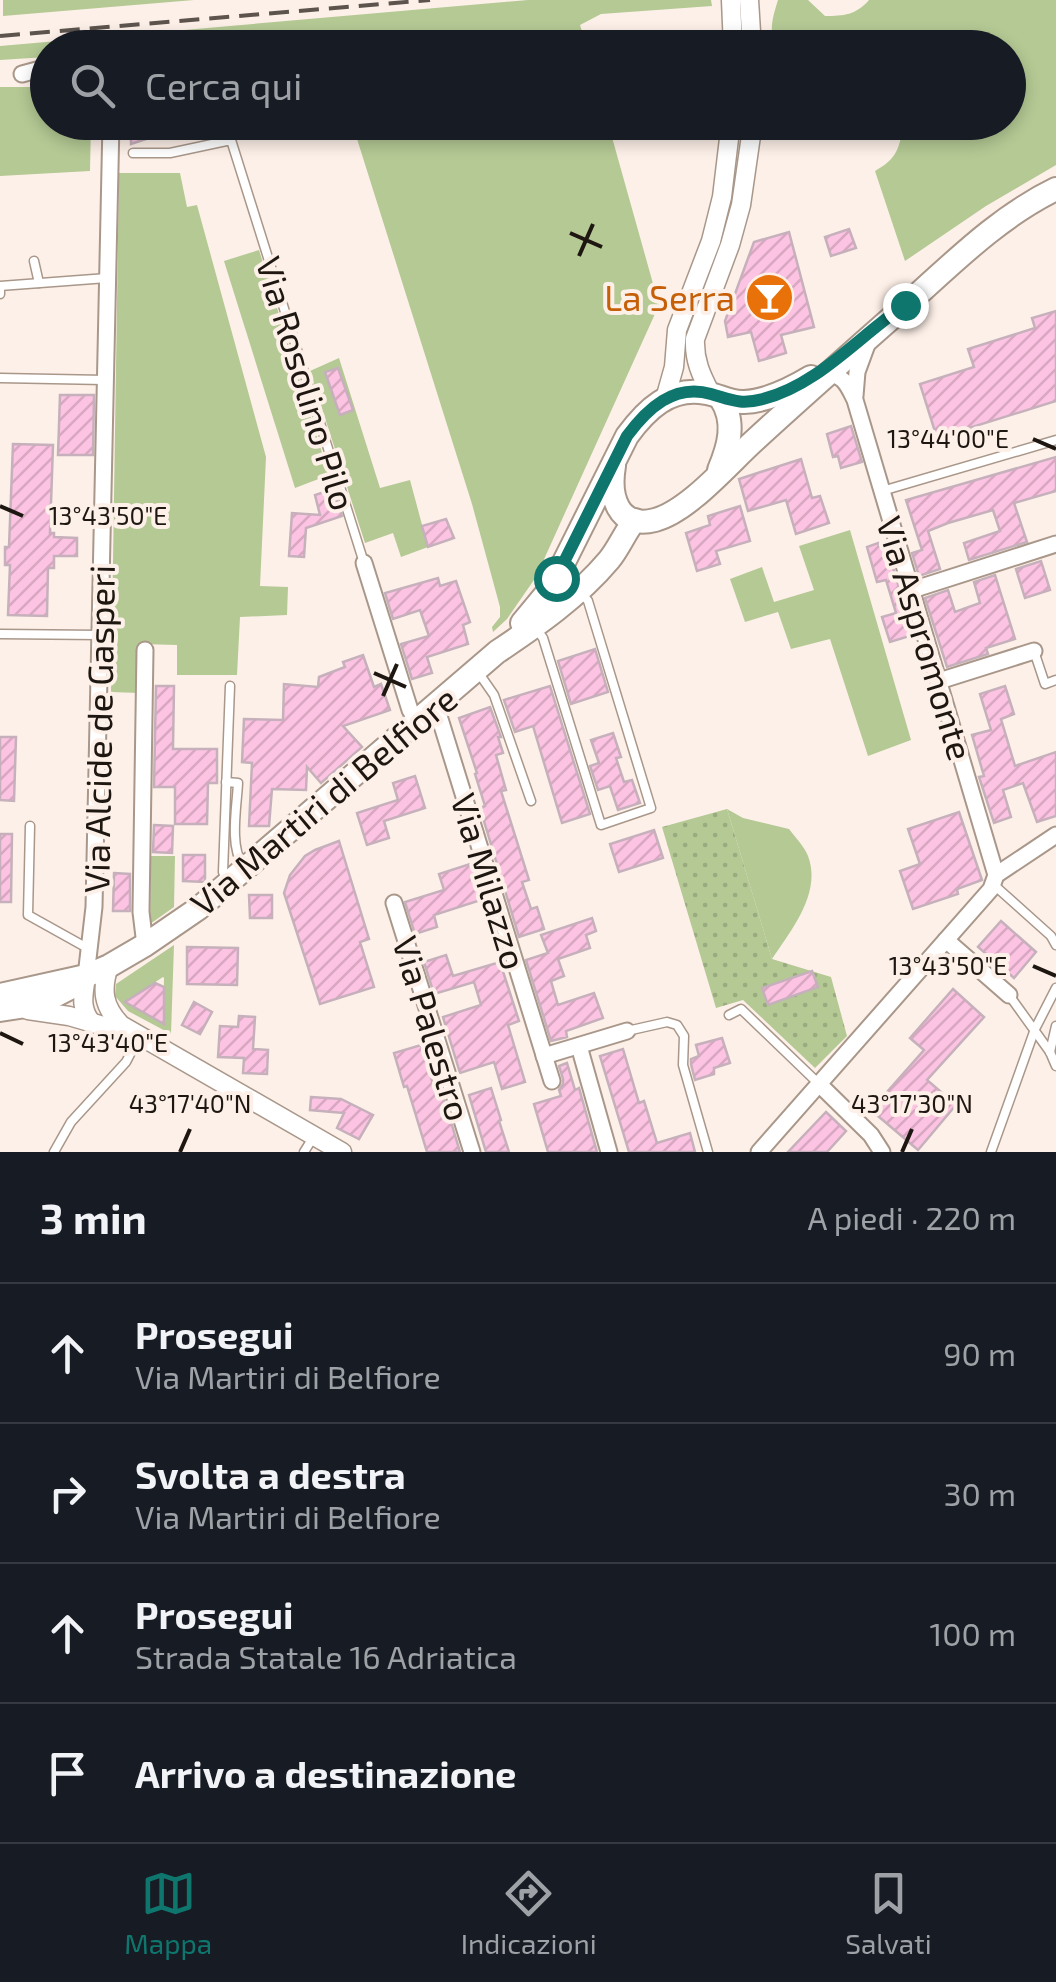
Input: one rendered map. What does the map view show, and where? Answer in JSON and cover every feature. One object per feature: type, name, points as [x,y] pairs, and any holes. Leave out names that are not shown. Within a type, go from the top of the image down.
[{"type":"main road","points":[[614,466],[613,499],[624,514],[635,520],[658,520],[671,513],[696,495],[826,374],[999,224],[1056,189]]},
{"type":"main road","points":[[665,399],[695,391],[739,402],[765,399],[800,384],[905,305]]},
{"type":"main road","points":[[716,396],[728,410],[731,424],[730,440],[718,474]]},
{"type":"main road","name":"Via Martiri di Belfiore","points":[[497,652],[546,594],[627,436],[654,405],[665,399]]},
{"type":"main road","name":"Via Martiri di Belfiore","points":[[5,1004],[110,966],[198,908],[497,652],[578,590],[606,564],[635,520]]},
{"type":"street","points":[[730,0],[731,30]]},
{"type":"street","points":[[748,0],[750,30]]},
{"type":"street","points":[[22,74],[30,72]]},
{"type":"street","name":"Via Alcide de Gasperi","points":[[86,976],[94,907],[111,140]]},
{"type":"street","points":[[665,399],[674,367],[677,330],[718,211],[729,140]]},
{"type":"street","points":[[716,396],[694,355],[695,339],[730,245],[751,140]]},
{"type":"street","name":"Via Aspromonte","points":[[872,334],[856,372],[855,400],[995,880]]},
{"type":"street","points":[[826,374],[844,380],[855,400]]},
{"type":"street","points":[[912,590],[1056,544]]},
{"type":"street","name":"Via Rosolino Pilo","points":[[364,563],[410,710],[424,714]]},
{"type":"street","name":"Via Martiri di Belfiore","points":[[145,650],[141,912],[145,945]]},
{"type":"street","points":[[939,682],[1034,651]]},
{"type":"street","name":"Via Milazzo","points":[[424,714],[440,719],[552,1082]]},
{"type":"street","points":[[758,1152],[995,880],[1056,836]]},
{"type":"street","name":"Via Palestro","points":[[394,903],[472,1152]]},
{"type":"street","points":[[946,940],[1009,995]]},
{"type":"street","points":[[110,966],[104,987],[106,1006],[121,1025],[309,1144],[342,1152]]},
{"type":"street","points":[[86,976],[82,1006],[91,1022]]},
{"type":"street","points":[[5,1004],[91,1022],[139,1037]]},
{"type":"street","points":[[544,1056],[628,1031]]},
{"type":"street","points":[[579,1046],[610,1152]]},
{"type":"street","points":[[819,1084],[871,1135],[882,1152]]},
{"type":"lane","name":"Via Rosolino Pilo","points":[[133,154],[170,152],[224,140]]},
{"type":"lane","name":"Via Rosolino Pilo","points":[[231,140],[364,563]]},
{"type":"lane","points":[[34,261],[38,283]]},
{"type":"lane","points":[[0,294],[0,286],[107,278]]},
{"type":"lane","points":[[0,378],[105,380]]},
{"type":"lane","points":[[882,491],[1056,440]]},
{"type":"lane","points":[[535,626],[543,638],[601,825],[651,808],[588,601],[578,590]]},
{"type":"lane","points":[[0,634],[100,635]]},
{"type":"lane","points":[[1034,651],[1045,684],[1056,680]]},
{"type":"lane","points":[[476,670],[494,695],[530,801]]},
{"type":"lane","points":[[226,782],[238,782],[237,876],[223,872],[226,782],[230,686]]},
{"type":"lane","points":[[30,826],[28,916],[90,949]]},
{"type":"lane","points":[[995,880],[1056,945]]},
{"type":"lane","points":[[992,1151],[1034,1029],[1056,988]]},
{"type":"lane","points":[[1009,995],[1056,1066]]},
{"type":"lane","points":[[729,1014],[742,1009],[819,1084]]},
{"type":"lane","points":[[628,1031],[667,1022],[682,1029],[682,1064],[708,1152]]},
{"type":"lane","points":[[1050,1052],[1056,1026]]},
{"type":"lane","points":[[54,1152],[71,1122],[126,1062],[139,1037]]},
{"type":"green space","points":[[3,0],[194,0],[3,16]]},
{"type":"green space","points":[[528,0],[711,0],[712,6],[601,14],[580,25],[582,30],[184,30]]},
{"type":"green space","points":[[778,0],[808,0],[825,16],[838,16],[859,9],[869,0],[1056,0],[1056,165],[905,261],[875,171],[889,162],[901,140],[1026,140],[1026,30],[772,30]]},
{"type":"green space","points":[[30,43],[30,58],[0,60],[0,46]]},
{"type":"green space","points":[[0,87],[30,87],[30,140],[91,140],[90,171],[0,176]]},
{"type":"green space","points":[[357,140],[613,140],[659,305],[536,577],[507,619],[493,632],[500,607],[472,504]]},
{"type":"green space","points":[[119,173],[180,173],[187,207],[197,205],[266,457],[260,586],[288,587],[287,615],[240,617],[237,675],[177,675],[177,645],[140,644],[139,693],[111,692]]},
{"type":"green space","points":[[259,250],[329,475],[295,488],[224,261]]},
{"type":"green space","points":[[339,358],[380,488],[410,480],[428,547],[401,557],[393,533],[365,543],[310,371]]},
{"type":"green space","points":[[850,530],[911,740],[868,756],[830,639],[791,649],[778,612],[745,622],[730,579],[762,567],[774,602],[814,590],[799,546]]},
{"type":"green space","points":[[727,809],[743,818],[789,829],[808,856],[808,897],[772,959]]},
{"type":"green space","points":[[727,809],[772,959],[831,977],[847,1036],[815,1068],[743,1000],[716,1008],[662,827]]},
{"type":"green space","points":[[151,856],[175,856],[174,907],[150,924]]},
{"type":"green space","points":[[174,945],[171,1034],[128,1011],[115,996],[116,984]],"holes":[[[163,977],[163,1023],[125,1002]]]},
{"type":"building","points":[[849,229],[856,248],[831,256],[825,237]]},
{"type":"building","name":"La Serra","points":[[789,232],[814,327],[781,335],[786,353],[759,361],[751,332],[728,337],[725,321],[754,242]]},
{"type":"building","points":[[1056,311],[1056,401],[937,438],[920,384],[974,367],[968,349],[1035,328],[1032,318]]},
{"type":"building","points":[[338,368],[353,410],[340,415],[325,372]]},
{"type":"building","points":[[60,395],[94,395],[93,455],[58,455]]},
{"type":"building","points":[[851,426],[862,462],[841,468],[838,456],[833,457],[827,434]]},
{"type":"building","points":[[13,444],[53,445],[50,533],[54,537],[77,538],[77,556],[54,556],[54,568],[48,568],[47,616],[8,615],[10,565],[5,565],[5,547],[9,547]]},
{"type":"building","points":[[1056,457],[1056,491],[1014,503],[1027,542],[969,560],[964,543],[1000,531],[993,510],[948,523],[928,531],[940,569],[919,576],[912,553],[922,550],[906,500]]},
{"type":"building","points":[[801,459],[812,498],[820,496],[829,523],[796,534],[786,500],[748,511],[739,479]]},
{"type":"building","points":[[333,489],[342,516],[306,528],[304,557],[289,556],[292,513],[320,515],[315,495]]},
{"type":"building","points":[[740,506],[750,541],[716,551],[720,564],[697,571],[686,533],[710,525],[708,516]]},
{"type":"building","points":[[446,519],[454,538],[428,547],[422,526]]},
{"type":"building","points":[[886,544],[913,635],[890,642],[882,617],[896,613],[886,580],[877,582],[867,547]]},
{"type":"building","points":[[1041,561],[1050,590],[1025,598],[1016,569]]},
{"type":"building","points":[[995,575],[1015,639],[986,648],[988,654],[947,667],[925,598],[948,590],[955,612],[980,603],[974,582]]},
{"type":"building","points":[[438,578],[440,586],[456,581],[470,622],[463,625],[468,644],[427,657],[432,673],[412,679],[401,644],[429,636],[420,610],[393,619],[385,593]]},
{"type":"building","points":[[595,649],[608,692],[571,704],[558,661]]},
{"type":"building","points":[[363,655],[374,687],[381,684],[390,710],[343,726],[362,747],[321,783],[307,767],[306,790],[272,789],[269,826],[249,826],[252,763],[242,762],[244,719],[283,720],[284,684],[318,687],[319,677]]},
{"type":"building","points":[[156,686],[174,686],[173,749],[217,749],[217,783],[208,783],[207,824],[175,824],[175,787],[154,787]]},
{"type":"building","points":[[550,686],[590,814],[562,823],[533,726],[515,732],[504,700]]},
{"type":"building","points":[[1005,686],[1014,714],[1001,719],[1015,766],[1056,752],[1056,816],[1037,822],[1023,783],[1003,790],[1011,817],[994,823],[979,777],[984,776],[972,735],[991,730],[980,694]]},
{"type":"building","points":[[490,707],[501,737],[503,753],[496,755],[506,790],[501,791],[529,880],[522,882],[531,909],[537,907],[544,929],[519,937],[480,808],[485,806],[459,718]]},
{"type":"building","points":[[613,733],[624,782],[632,780],[640,803],[618,810],[610,786],[598,790],[590,766],[599,763],[591,740]]},
{"type":"building","points":[[0,737],[16,737],[14,801],[0,800]]},
{"type":"building","points":[[415,776],[425,808],[384,821],[389,838],[367,845],[357,813],[398,800],[393,783]]},
{"type":"building","points":[[959,812],[982,880],[957,889],[958,894],[913,909],[900,871],[920,864],[908,829]]},
{"type":"building","points":[[154,825],[173,826],[172,853],[153,852]]},
{"type":"building","points":[[654,830],[663,858],[619,872],[610,844]]},
{"type":"building","points":[[0,834],[12,834],[11,902],[0,902]]},
{"type":"building","points":[[339,841],[369,939],[360,942],[374,987],[320,1004],[284,893],[290,875],[305,856]]},
{"type":"building","points":[[183,855],[205,855],[205,882],[183,881]]},
{"type":"building","points":[[473,863],[484,899],[434,915],[437,927],[415,934],[405,902],[444,890],[439,874]]},
{"type":"building","points":[[114,873],[130,874],[130,911],[113,911]]},
{"type":"building","points":[[249,895],[272,895],[272,918],[250,918]]},
{"type":"building","points":[[592,918],[596,931],[586,935],[590,948],[558,959],[564,976],[551,981],[558,1005],[594,993],[603,1018],[566,1031],[567,1037],[551,1041],[526,960],[548,953],[541,935]]},
{"type":"building","points":[[1001,921],[1036,952],[1014,978],[978,947]]},
{"type":"building","points":[[187,947],[238,948],[237,985],[187,984]]},
{"type":"building","points":[[446,955],[453,976],[500,962],[519,1021],[508,1025],[525,1082],[502,1089],[494,1062],[460,1073],[443,1017],[481,1005],[474,982],[434,994],[424,962]]},
{"type":"building","points":[[812,971],[818,987],[768,1005],[762,988]]},
{"type":"building","points":[[155,983],[164,987],[164,1024],[125,1002]]},
{"type":"building","points":[[953,989],[984,1017],[927,1080],[956,1105],[918,1150],[871,1110],[924,1050],[910,1038]]},
{"type":"building","points":[[194,1002],[212,1012],[200,1034],[182,1025]]},
{"type":"building","points":[[239,1016],[255,1017],[253,1049],[268,1050],[267,1074],[243,1073],[244,1058],[218,1057],[220,1026],[238,1027]]},
{"type":"building","points":[[722,1038],[730,1063],[695,1080],[691,1059],[699,1056],[696,1045]]},
{"type":"building","points":[[421,1045],[436,1094],[442,1092],[460,1152],[427,1152],[394,1053]]},
{"type":"building","points":[[623,1049],[639,1103],[644,1101],[657,1143],[690,1133],[695,1152],[629,1152],[600,1056]]},
{"type":"building","points":[[567,1063],[575,1090],[579,1088],[597,1152],[548,1152],[534,1104],[561,1096],[563,1079],[559,1066]]},
{"type":"building","points":[[491,1088],[509,1152],[486,1152],[469,1095]]},
{"type":"building","points":[[311,1097],[341,1099],[373,1115],[359,1139],[337,1128],[344,1113],[310,1110]]},
{"type":"building","points":[[826,1112],[846,1131],[827,1152],[788,1152]]},
{"type":"railway","points":[[72,30],[430,0]]},
{"type":"railway","points":[[0,36],[30,33]]},
{"type":"place","name":"La Serra","points":[[770,297]]},
{"type":"route","points":[[556,578],[627,436],[654,405],[670,396],[695,391],[732,402],[778,394],[818,372],[905,305]]}]
